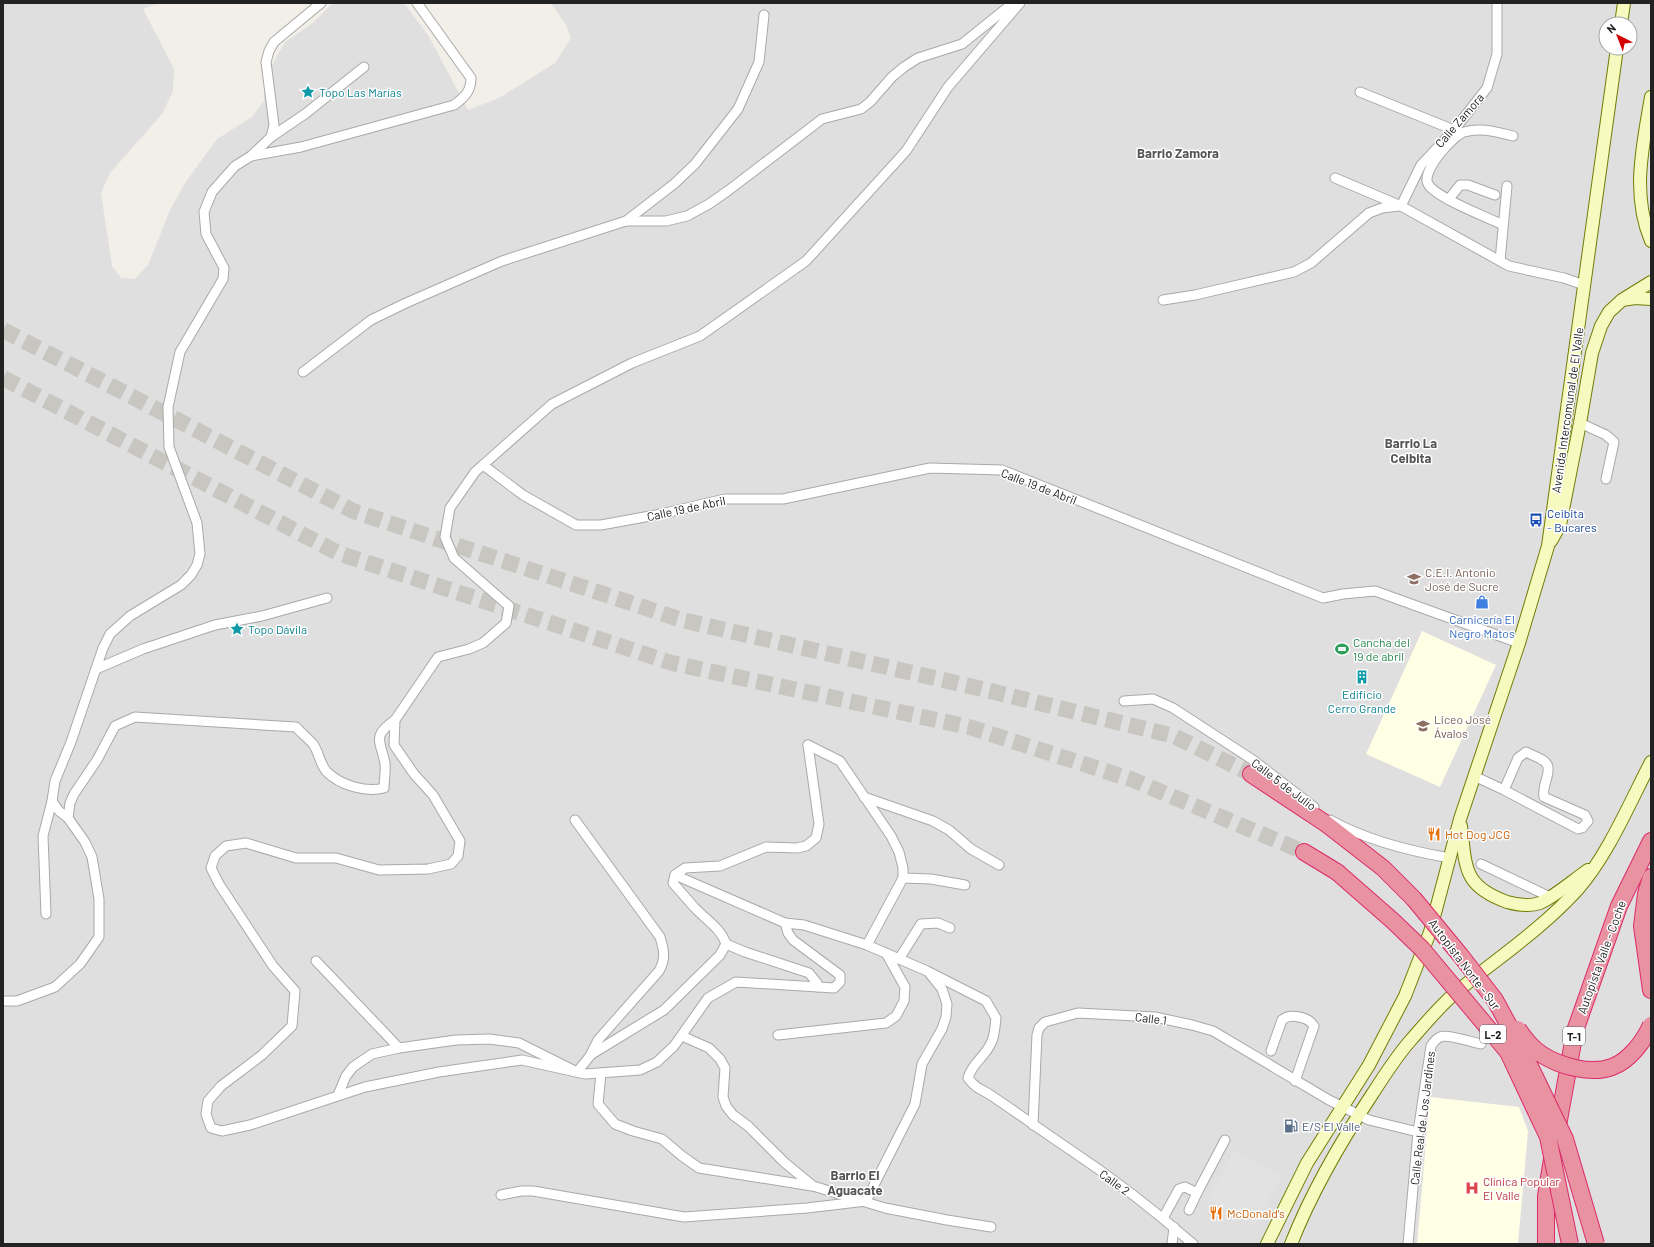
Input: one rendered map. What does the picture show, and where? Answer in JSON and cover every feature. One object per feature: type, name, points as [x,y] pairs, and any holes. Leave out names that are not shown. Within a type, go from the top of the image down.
[{"type":"highway","name":"Autopista Norte - Sur","points":[[1251,774],[1324,823],[1383,868],[1414,899],[1495,1000],[1521,1048],[1565,1139],[1596,1244]]},
{"type":"highway","name":"Autopista Valle - Coche","points":[[1546,1244],[1546,1196],[1564,1086],[1575,1031],[1619,906],[1651,841]]},
{"type":"highway","name":"Autopista Norte - Sur","points":[[1304,852],[1337,872],[1393,921],[1422,949],[1508,1052],[1548,1137],[1570,1244]]},
{"type":"highway","points":[[1651,877],[1646,894],[1642,926],[1651,990]]},
{"type":"highway","points":[[1495,1000],[1522,1036],[1540,1054],[1576,1068],[1591,1071],[1612,1067],[1631,1054],[1646,1036],[1651,1025]]},
{"type":"main road","points":[[1622,16],[1624,3]]},
{"type":"main road","name":"Avenida Intercomunal de El Valle","points":[[1267,1244],[1307,1164],[1369,1065],[1405,996],[1430,932],[1460,819],[1519,643],[1548,546],[1616,56]]},
{"type":"main road","points":[[1651,97],[1642,148],[1639,186],[1644,223],[1651,241]]},
{"type":"main road","points":[[1548,546],[1560,525],[1596,338],[1609,312],[1622,300],[1651,282]]},
{"type":"main road","points":[[1622,300],[1636,298],[1651,299]]},
{"type":"main road","points":[[1291,1244],[1309,1202],[1358,1114],[1409,1042],[1435,1013],[1454,995],[1528,936],[1579,888],[1618,826],[1651,762]]},
{"type":"main road","points":[[1460,819],[1466,867],[1471,879],[1479,888],[1491,896],[1525,906],[1538,903],[1550,898],[1596,863]]},
{"type":"street","points":[[271,137],[274,125],[266,62],[269,51],[274,42],[321,3]]},
{"type":"street","points":[[251,156],[301,147],[454,105],[466,96],[471,87],[471,78],[417,3]]},
{"type":"street","points":[[303,372],[371,320],[502,261],[626,221],[666,221],[687,216],[709,204],[822,119],[862,109],[904,67],[918,58],[962,44],[1013,3]]},
{"type":"street","points":[[68,818],[70,803],[74,794],[97,760],[115,726],[135,717],[296,727],[314,745],[326,771],[342,782],[361,788],[377,790],[384,788],[385,765],[379,736],[384,728],[395,720],[438,657],[469,649],[483,643],[506,623],[509,606],[454,558],[445,537],[450,508],[475,472],[552,404],[632,363],[700,336],[806,261],[906,151],[948,87],[1020,3]]},
{"type":"street","name":"Calle Zamora","points":[[1400,206],[1421,164],[1454,130],[1487,88],[1497,54],[1497,3]]},
{"type":"street","points":[[626,221],[674,184],[694,164],[738,109],[759,62],[764,15]]},
{"type":"street","points":[[46,914],[43,836],[52,801],[55,781],[71,742],[96,669],[110,634],[130,616],[181,585],[191,575],[200,554],[197,523],[169,447],[168,407],[180,352],[223,279],[224,268],[206,234],[204,212],[212,192],[235,166],[251,156],[271,137],[305,114],[364,67]]},
{"type":"street","points":[[1360,92],[1454,130]]},
{"type":"street","points":[[1503,225],[1438,194],[1427,183],[1426,177],[1435,158],[1462,132],[1487,129],[1513,136]]},
{"type":"street","points":[[1335,178],[1400,206],[1509,266],[1564,278],[1584,285]]},
{"type":"street","points":[[1449,199],[1460,185],[1468,185],[1495,195]]},
{"type":"street","points":[[1500,261],[1507,186]]},
{"type":"street","points":[[1163,300],[1195,295],[1294,272],[1311,263],[1369,213],[1382,208],[1400,206]]},
{"type":"street","points":[[1580,423],[1606,434],[1614,442],[1606,479]]},
{"type":"street","name":"Calle 19 de Abril","points":[[483,465],[523,495],[576,525],[595,525],[661,514],[725,499],[783,499],[930,468],[1002,470],[1322,598],[1343,594],[1375,591],[1519,643]]},
{"type":"street","points":[[96,669],[143,649],[215,625],[262,616],[327,598]]},
{"type":"street","name":"Calle 5 de Julio","points":[[1124,701],[1153,699],[1173,708],[1253,760],[1331,820],[1360,834],[1430,855],[1450,858]]},
{"type":"street","points":[[395,720],[394,745],[414,774],[432,795],[460,841],[458,856],[451,864],[428,869],[379,870],[336,858],[296,858],[246,843],[226,846],[215,856],[211,868],[218,884],[273,966],[295,991],[292,1026],[262,1055],[221,1086],[208,1101],[206,1114],[211,1128],[222,1131],[250,1125],[365,1087],[439,1072],[522,1060],[577,1072],[601,1073],[640,1070],[658,1062],[682,1036],[708,998],[736,982],[834,988],[840,982],[840,975],[793,940],[788,933],[785,923]]},
{"type":"street","points":[[590,1056],[664,1010],[720,955],[726,944],[724,938],[718,930],[694,908],[673,883],[675,875],[685,868],[720,866],[766,847],[797,848],[806,846],[816,838],[819,824],[808,745],[840,761],[891,836],[899,852],[903,868],[903,878],[867,945]]},
{"type":"street","points":[[1474,776],[1578,829],[1582,828],[1588,820],[1585,815],[1544,797],[1543,793],[1550,772],[1549,767],[1546,762],[1526,752],[1518,758],[1504,790]]},
{"type":"street","points":[[864,797],[933,821],[952,832],[971,849],[999,865]]},
{"type":"street","points":[[3,1001],[17,1001],[55,987],[80,964],[99,938],[99,900],[92,857],[85,842],[68,818],[59,811],[52,801]]},
{"type":"street","points":[[575,820],[660,937],[665,952],[663,964],[659,971],[598,1040],[590,1056],[577,1072]]},
{"type":"street","points":[[1481,864],[1550,898]]},
{"type":"street","points":[[675,875],[785,923],[804,925],[867,945],[886,953],[927,971],[942,989],[947,1004],[946,1017],[942,1029],[922,1064],[915,1104],[866,1201]]},
{"type":"street","points":[[903,878],[931,879],[965,885]]},
{"type":"street","points":[[899,959],[921,924],[938,923],[950,928]]},
{"type":"street","points":[[726,944],[809,973],[817,982],[818,987]]},
{"type":"street","points":[[778,1035],[886,1023],[896,1016],[904,1001],[905,987],[886,953]]},
{"type":"street","points":[[316,960],[399,1048]]},
{"type":"street","name":"Calle 2","points":[[927,971],[986,1001],[996,1018],[991,1043],[970,1069],[968,1078],[975,1087],[990,1094],[1074,1152],[1163,1218],[1193,1244]]},
{"type":"street","name":"Calle 1","points":[[1033,1125],[1037,1035],[1039,1028],[1045,1022],[1078,1013],[1155,1017],[1213,1031],[1295,1081],[1358,1114]]},
{"type":"street","points":[[1271,1051],[1282,1020],[1286,1017],[1290,1016],[1307,1019],[1312,1022],[1314,1026],[1295,1081]]},
{"type":"street","points":[[682,1036],[709,1048],[720,1059],[725,1068],[723,1097],[726,1106],[733,1115],[748,1126],[784,1162],[813,1186]]},
{"type":"street","name":"Calle Real de Los Jardines","points":[[1408,1244],[1418,1132],[1431,1046],[1435,1040],[1440,1037],[1449,1037],[1480,1044]]},
{"type":"street","points":[[338,1095],[346,1076],[353,1067],[372,1054],[399,1048],[456,1040],[489,1039],[519,1043],[577,1072]]},
{"type":"street","points":[[601,1073],[598,1104],[615,1124],[633,1131],[662,1138],[682,1156],[699,1168],[813,1186],[885,1208],[991,1227]]},
{"type":"street","points":[[1358,1114],[1369,1120],[1418,1132]]},
{"type":"street","points":[[1189,1210],[1225,1140]]},
{"type":"street","points":[[1163,1218],[1179,1189],[1185,1188],[1197,1193]]},
{"type":"street","points":[[501,1195],[521,1191],[533,1191],[684,1217],[807,1208],[866,1201]]},
{"type":"street","points":[[1172,1244],[1174,1227]]},
{"type":"shaded area","points":[[3,3],[158,3],[143,9],[174,69],[173,91],[162,114],[110,173],[101,193],[112,266],[121,278],[135,279],[148,265],[170,210],[185,183],[217,139],[252,117],[264,101],[266,75],[285,42],[313,23],[333,3],[404,3],[428,35],[468,110],[499,98],[555,63],[571,38],[566,25],[551,3],[1651,3],[1651,1244],[3,1244]]},
{"type":"shaded area","name":"Liceo José Ávalos","points":[[1422,631],[1496,665],[1440,787],[1366,754]]},
{"type":"shaded area","name":"Clínica Popular El Valle","points":[[1430,1097],[1519,1107],[1528,1131],[1518,1244],[1417,1244]]},
{"type":"shaded area","points":[[1234,1150],[1282,1175],[1255,1225],[1208,1201]]},
{"type":"tunnel","points":[[3,330],[353,511],[682,620],[978,688],[1174,736],[1251,774]]},
{"type":"tunnel","points":[[3,378],[338,553],[672,663],[969,727],[1133,780],[1304,852]]},
{"type":"place","name":"Topo Las Marías","points":[[308,92]]},
{"type":"place","name":"Ceibita - Bucares","points":[[1536,520]]},
{"type":"place","name":"C.E.I. Antonio José de Sucre","points":[[1414,579]]},
{"type":"place","name":"Carnicería El Negro Matos","points":[[1482,602]]},
{"type":"place","name":"Topo Dávila","points":[[237,629]]},
{"type":"place","name":"Cancha del 19 de abril","points":[[1342,649]]},
{"type":"place","name":"Edificio Cerro Grande","points":[[1362,677]]},
{"type":"place","name":"Liceo José Ávalos","points":[[1423,726]]},
{"type":"place","name":"Hot Dog JCG","points":[[1434,834]]},
{"type":"place","name":"E/S El Valle","points":[[1291,1126]]},
{"type":"place","name":"Clínica Popular El Valle","points":[[1472,1188]]},
{"type":"place","name":"McDonald's","points":[[1216,1213]]},
{"type":"district","name":"Barrio Zamora","points":[[1178,153]]},
{"type":"district","name":"Barrio La Ceibita","points":[[1411,450]]},
{"type":"district","name":"Barrio El Aguacate","points":[[855,1182]]}]
